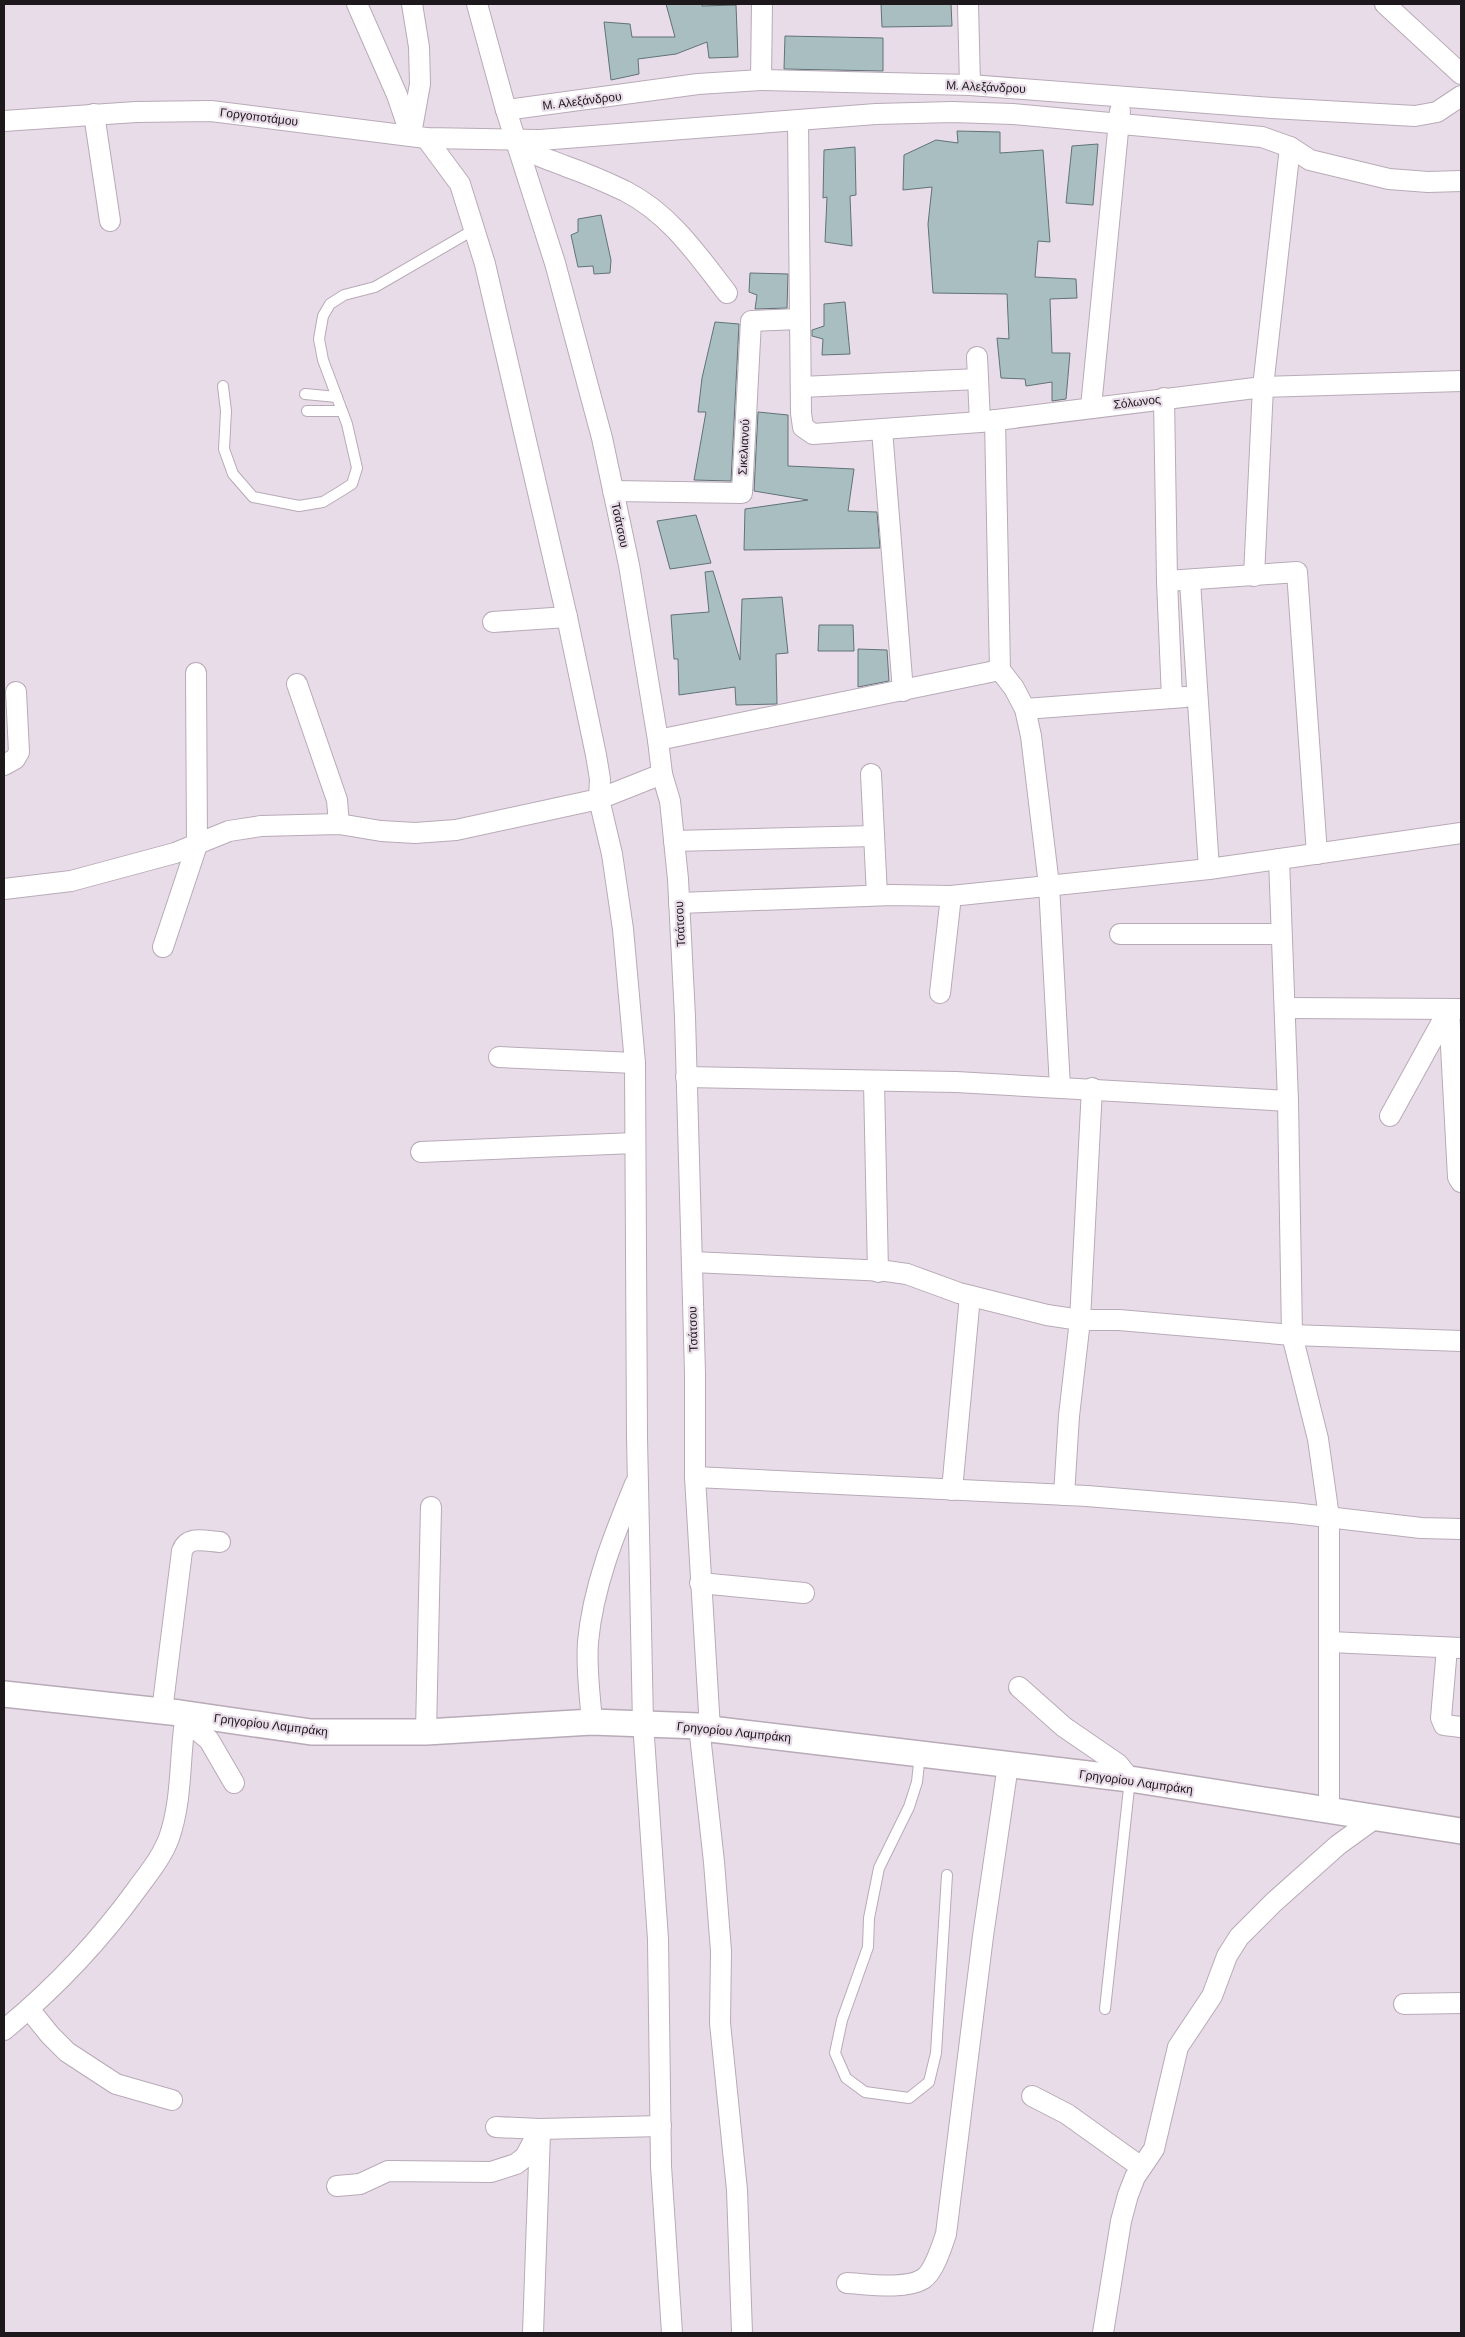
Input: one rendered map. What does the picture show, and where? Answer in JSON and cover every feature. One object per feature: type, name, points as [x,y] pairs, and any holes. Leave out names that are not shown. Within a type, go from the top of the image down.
[{"type":"street","points":[[357,4],[397,95],[418,137],[460,184],[475,229],[506,352],[567,617],[596,755],[600,779],[599,799],[612,854],[622,929],[635,1063],[638,1476],[643,1723],[658,1939],[663,2214],[672,2333]]},
{"type":"street","points":[[412,4],[419,47],[418,137]]},
{"type":"street","name":"Τσάτσου","points":[[477,4],[506,110],[555,263],[602,438],[629,565],[662,774],[670,801],[679,903],[686,1077],[692,1262],[695,1477],[704,1727],[721,1942],[720,2023],[737,2190],[742,2333]]},
{"type":"street","points":[[761,80],[762,4]]},
{"type":"street","points":[[968,4],[970,85]]},
{"type":"street","points":[[1385,4],[1461,74]]},
{"type":"street","name":"Μ. Αλεξάνδρου","points":[[506,110],[698,84],[761,80],[970,85],[1272,108],[1415,116],[1437,112],[1461,96]]},
{"type":"street","points":[[1091,408],[1122,96]]},
{"type":"street","name":"Γοργοποτάμου","points":[[4,121],[94,114],[211,111],[418,137],[515,139]]},
{"type":"street","name":"Μ. Αλεξάνδρου","points":[[515,139],[540,140],[598,137],[732,125],[798,122],[876,114],[952,112],[1014,114],[1262,137],[1290,147],[1310,160],[1389,179],[1428,182],[1461,181]]},
{"type":"street","points":[[94,114],[110,221]]},
{"type":"street","points":[[798,122],[801,387],[978,379]]},
{"type":"street","points":[[515,139],[538,157],[602,181],[646,204],[682,235],[727,293]]},
{"type":"street","points":[[1254,576],[1262,387],[1290,147]]},
{"type":"street","name":"Σικελιανού","points":[[613,491],[742,493],[751,321],[800,318]]},
{"type":"street","points":[[976,357],[978,379],[988,421],[1000,670],[1014,688],[1025,709],[1031,736],[1049,885],[1060,1087]]},
{"type":"street","name":"Σόλωνος","points":[[801,387],[803,428],[813,434],[988,421],[1262,387],[1461,381]]},
{"type":"street","points":[[1164,398],[1167,581],[1172,698]]},
{"type":"street","points":[[882,430],[903,691]]},
{"type":"street","points":[[1167,581],[1190,581],[1297,572],[1317,854]]},
{"type":"street","points":[[1190,581],[1209,869]]},
{"type":"street","points":[[493,622],[567,617]]},
{"type":"street","points":[[658,740],[1000,670]]},
{"type":"street","points":[[163,947],[196,844],[196,673]]},
{"type":"street","points":[[297,684],[337,800],[339,824]]},
{"type":"street","points":[[4,764],[15,760],[19,752],[16,692]]},
{"type":"street","points":[[1025,709],[1198,696]]},
{"type":"street","points":[[4,889],[71,881],[158,858],[229,831],[261,826],[339,824],[381,831],[456,830],[599,799],[662,774]]},
{"type":"street","points":[[871,774],[877,895]]},
{"type":"street","points":[[679,903],[877,895],[951,896],[1209,869],[1461,833]]},
{"type":"street","points":[[674,841],[874,836]]},
{"type":"street","points":[[1279,859],[1281,934],[1286,1008],[1292,1335],[1318,1439],[1329,1518],[1329,1811]]},
{"type":"street","points":[[940,993],[951,896]]},
{"type":"street","points":[[1120,934],[1281,934]]},
{"type":"street","points":[[1286,1008],[1455,1009]]},
{"type":"street","points":[[1390,1116],[1455,1009]]},
{"type":"street","points":[[1455,1009],[1458,1177],[1461,1182]]},
{"type":"street","points":[[499,1057],[635,1063]]},
{"type":"street","points":[[686,1077],[874,1082],[956,1082],[1092,1088],[1148,1094],[1288,1100]]},
{"type":"street","points":[[874,1082],[878,1272]]},
{"type":"street","points":[[1064,1495],[1069,1416],[1080,1320],[1092,1088]]},
{"type":"street","points":[[421,1152],[635,1143]]},
{"type":"street","points":[[692,1262],[878,1272],[886,1270],[907,1274],[970,1296],[1047,1315],[1080,1320],[1118,1320],[1292,1335],[1461,1341]]},
{"type":"street","points":[[952,1490],[970,1296]]},
{"type":"street","points":[[592,1722],[588,1641],[594,1605],[604,1565],[638,1476]]},
{"type":"street","points":[[695,1477],[1064,1495],[1421,1528],[1461,1529]]},
{"type":"street","points":[[426,1732],[431,1507]]},
{"type":"street","points":[[4,2030],[73,1969],[103,1935],[154,1865],[168,1839],[178,1805],[182,1551],[185,1544],[190,1540],[220,1542]]},
{"type":"street","points":[[700,1583],[804,1593]]},
{"type":"street","points":[[1330,1642],[1454,1648],[1440,1718],[1444,1725],[1461,1727]]},
{"type":"street","points":[[1019,1687],[1064,1727],[1118,1764],[1130,1780]]},
{"type":"street","name":"Γρηγορίου Λαμπράκη","points":[[4,1694],[311,1732],[426,1732],[592,1722],[704,1727],[1130,1780],[1461,1831]]},
{"type":"street","points":[[178,1715],[209,1740],[234,1784]]},
{"type":"street","points":[[846,2283],[906,2285],[924,2278],[936,2260],[946,2234],[983,1936],[1008,1765]]},
{"type":"street","points":[[1103,2333],[1120,2221],[1128,2195],[1141,2167],[1154,2149],[1178,2047],[1212,1996],[1227,1956],[1239,1937],[1274,1902],[1338,1845],[1374,1819]]},
{"type":"street","points":[[1404,2004],[1461,2003]]},
{"type":"street","points":[[29,2009],[67,2052],[116,2084],[172,2100]]},
{"type":"street","points":[[1032,2096],[1066,2114],[1141,2167]]},
{"type":"street","points":[[496,2127],[540,2129],[661,2126]]},
{"type":"street","points":[[337,2186],[360,2184],[388,2171],[491,2172],[516,2164],[526,2157],[540,2129]]},
{"type":"street","points":[[533,2333],[540,2129]]},
{"type":"lane","points":[[223,386],[226,411],[224,449],[233,474],[253,497],[300,506],[323,502],[352,484],[357,468],[342,411],[323,360],[319,339],[323,316],[330,304],[344,295],[375,287],[475,229]]},
{"type":"lane","points":[[305,394],[337,397]]},
{"type":"lane","points":[[307,411],[342,411]]},
{"type":"lane","points":[[920,1753],[917,1782],[909,1807],[878,1868],[870,1918],[868,1947],[842,2020],[835,2053],[846,2078],[865,2092],[909,2098],[929,2082],[936,2053],[947,1876]]},
{"type":"lane","points":[[1105,2009],[1130,1780]]},
{"type":"building","points":[[666,4],[736,5],[738,57],[709,58],[707,42],[676,54],[638,59],[639,74],[611,80],[604,22],[630,24],[632,37],[675,37]]},
{"type":"building","points":[[881,4],[951,4],[952,26],[882,27]]},
{"type":"building","points":[[785,36],[883,38],[883,71],[784,69]]},
{"type":"building","points":[[957,131],[1000,132],[1000,153],[1043,150],[1050,242],[1038,241],[1035,277],[1076,279],[1077,298],[1050,299],[1052,353],[1070,353],[1066,399],[1052,401],[1052,382],[1026,386],[1025,379],[1001,378],[997,338],[1009,339],[1007,294],[933,293],[928,224],[932,187],[903,190],[904,155],[936,140],[958,143]]},
{"type":"building","points":[[1098,144],[1093,205],[1066,203],[1072,146]]},
{"type":"building","points":[[855,147],[856,195],[850,196],[852,246],[825,242],[827,197],[823,198],[824,150]]},
{"type":"building","points":[[601,215],[611,260],[610,273],[594,274],[593,266],[578,267],[571,235],[578,232],[578,219]]},
{"type":"building","points":[[750,273],[788,274],[787,308],[755,309],[757,295],[749,292]]},
{"type":"building","points":[[845,302],[850,354],[822,355],[823,339],[812,336],[812,330],[824,326],[824,304]]},
{"type":"building","points":[[715,322],[739,324],[731,481],[694,480],[706,412],[698,412],[702,378]]},
{"type":"building","points":[[758,412],[788,415],[788,466],[854,469],[848,511],[877,512],[880,548],[744,550],[745,509],[808,500],[754,491]]},
{"type":"building","points":[[696,515],[711,563],[670,569],[657,521]]},
{"type":"building","points":[[713,571],[740,660],[742,599],[782,597],[788,653],[776,654],[777,704],[736,705],[735,687],[679,695],[678,659],[674,659],[671,615],[709,612],[705,572]]},
{"type":"building","points":[[819,625],[853,625],[854,651],[818,651]]},
{"type":"building","points":[[858,649],[887,650],[889,681],[858,687]]}]
